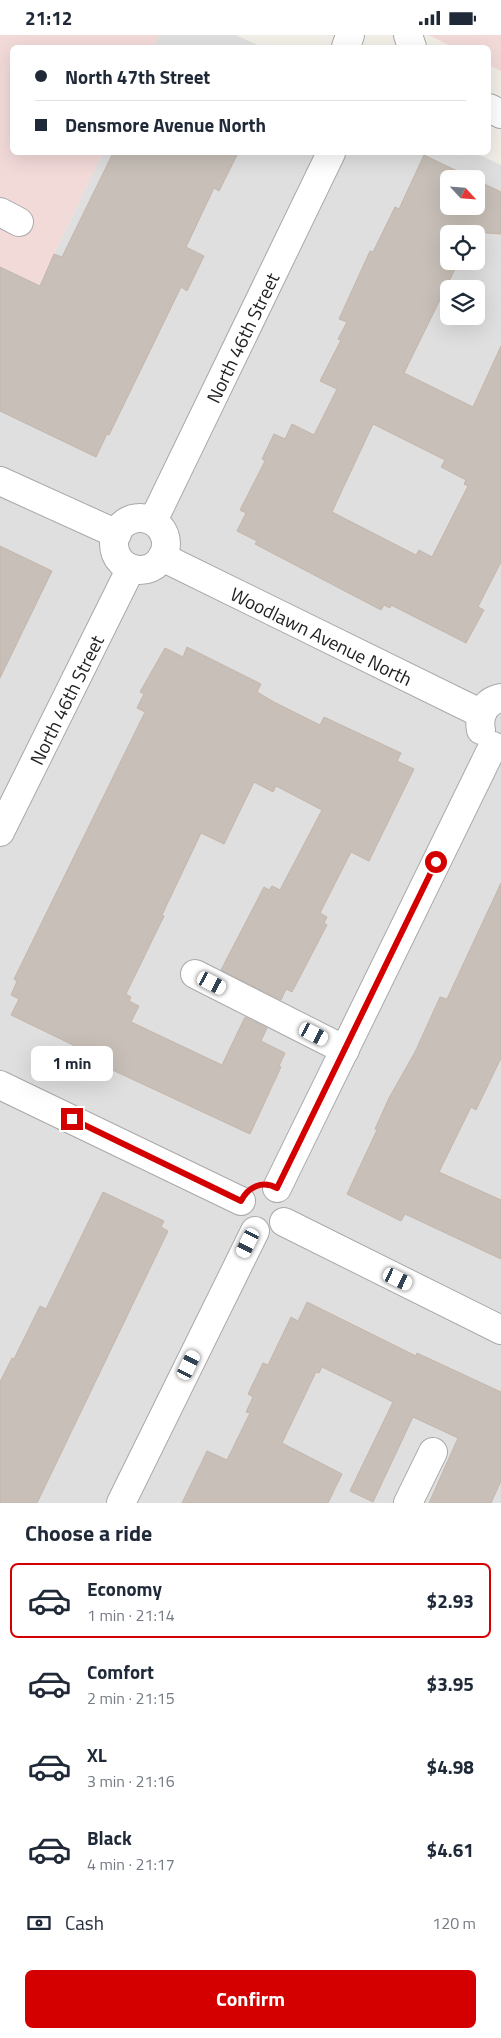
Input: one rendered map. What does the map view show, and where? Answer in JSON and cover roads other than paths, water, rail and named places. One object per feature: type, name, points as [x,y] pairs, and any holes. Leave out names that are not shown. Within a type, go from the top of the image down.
[{"type":"street","name":"North 46th Street","points":[[153,521],[330,155]]},
{"type":"street","points":[[0,481],[117,534]]},
{"type":"street","points":[[140,518],[153,521],[165,536],[166,545],[162,557],[152,566],[144,569],[131,568],[120,560],[116,553],[114,544],[117,534],[125,523],[132,519],[140,518]]},
{"type":"street","name":"Woodlawn Avenue North","points":[[162,557],[491,706]]},
{"type":"street","name":"North 46th Street","points":[[0,832],[131,568]]},
{"type":"street","points":[[277,1188],[344,1050],[497,747],[481,733],[491,706]]},
{"type":"street","points":[[195,975],[344,1050]]},
{"type":"street","points":[[0,1085],[241,1201]]},
{"type":"street","points":[[265,1184],[277,1188],[288,1202],[289,1211],[284,1222],[268,1233],[255,1231],[245,1224],[241,1217],[241,1201],[250,1189],[257,1185],[265,1184]]},
{"type":"street","points":[[284,1222],[501,1330]]},
{"type":"street","points":[[121,1503],[255,1231]]},
{"type":"street","points":[[408,1503],[433,1452]]}]
